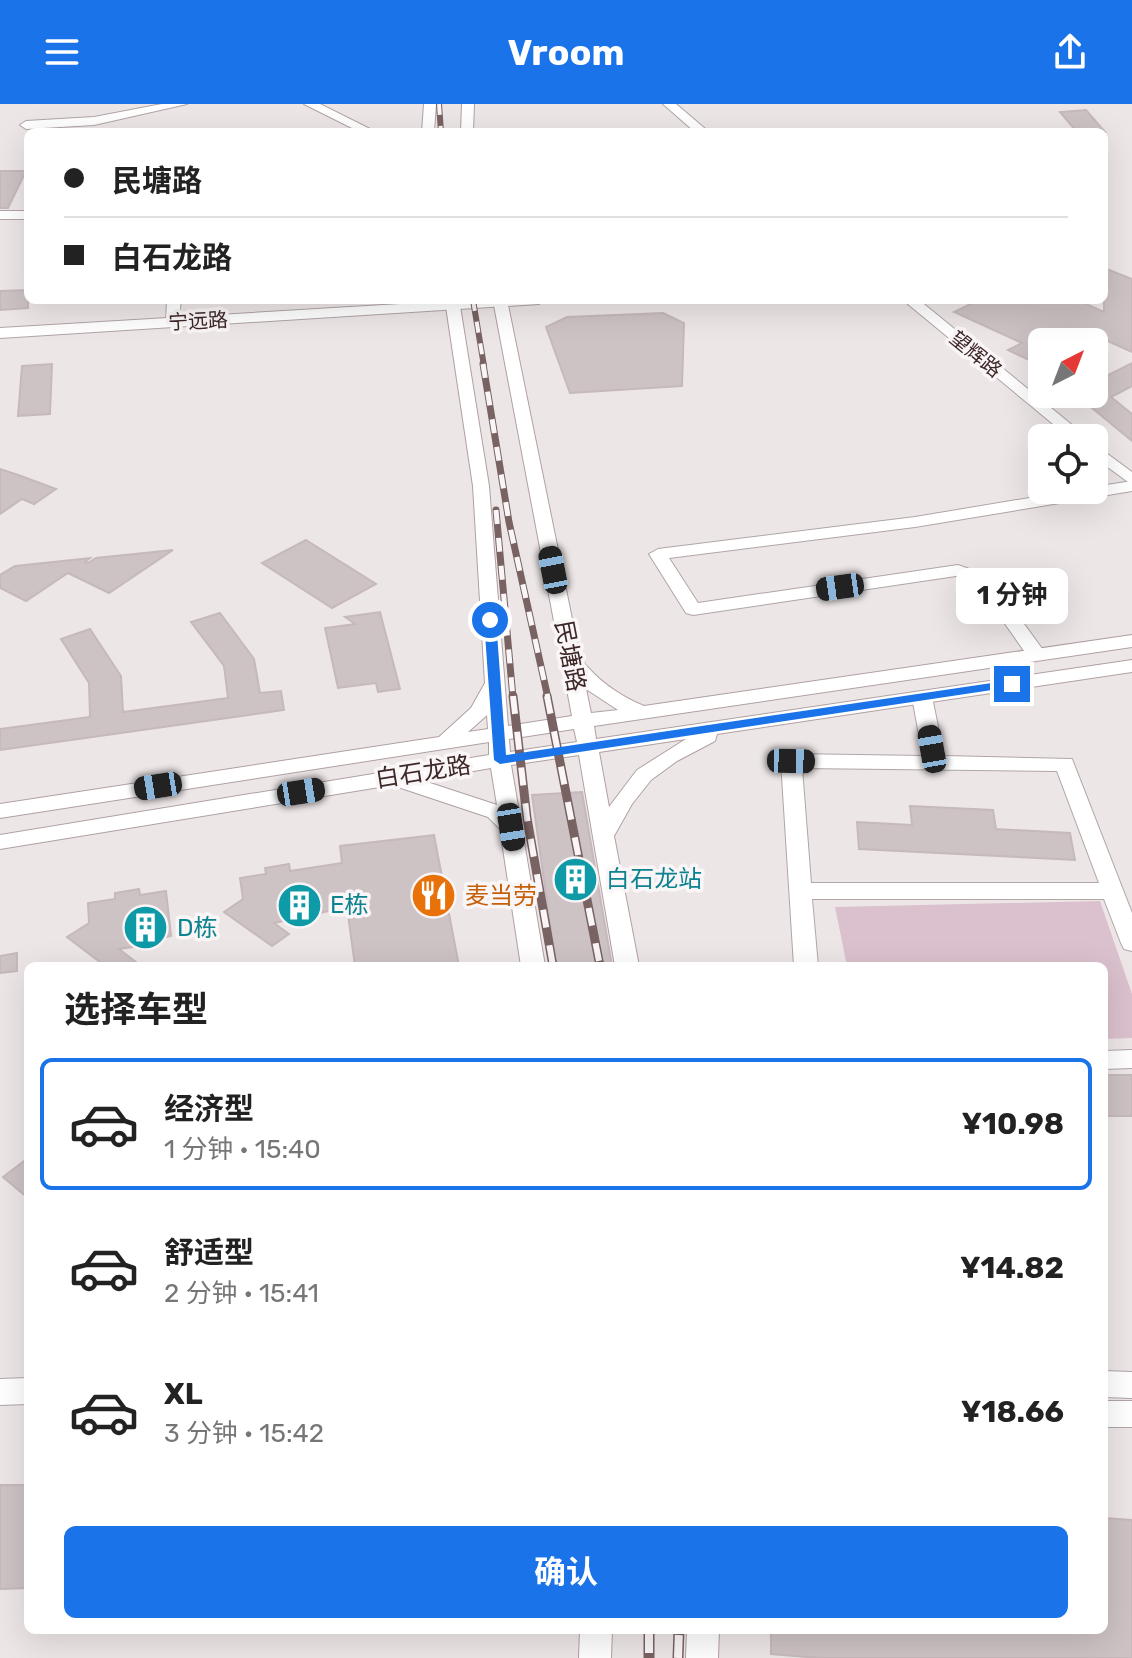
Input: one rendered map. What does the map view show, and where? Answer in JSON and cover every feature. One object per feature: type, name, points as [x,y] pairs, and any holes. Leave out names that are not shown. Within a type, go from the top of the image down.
[{"type":"main road","points":[[26,125],[94,121],[181,104]]},
{"type":"main road","points":[[310,104],[361,128]]},
{"type":"main road","points":[[428,128],[430,104]]},
{"type":"main road","points":[[467,128],[468,104]]},
{"type":"main road","points":[[669,104],[698,128]]},
{"type":"main road","points":[[94,121],[103,128]]},
{"type":"main road","points":[[0,215],[24,215]]},
{"type":"main road","points":[[173,322],[174,304]]},
{"type":"main road","name":"宁远路","points":[[0,333],[437,304]]},
{"type":"main road","points":[[452,304],[481,486],[500,760],[532,962]]},
{"type":"main road","name":"民塘路","points":[[501,304],[583,721],[626,962]]},
{"type":"main road","name":"望辉路","points":[[915,304],[1063,424]]},
{"type":"main road","points":[[1108,460],[1132,480]]},
{"type":"main road","points":[[1036,654],[983,580],[958,570],[693,609],[658,554],[915,522],[1132,486]]},
{"type":"main road","name":"白石龙路","points":[[0,811],[642,712],[1132,641]]},
{"type":"main road","points":[[571,659],[584,678],[603,694],[642,712]]},
{"type":"main road","name":"白石龙路","points":[[0,842],[500,760],[1132,666]]},
{"type":"main road","points":[[441,743],[468,725],[479,712],[494,682]]},
{"type":"main road","points":[[922,697],[935,764]]},
{"type":"main road","points":[[603,837],[625,794],[642,774],[669,755],[731,726]]},
{"type":"main road","points":[[806,962],[791,761],[1065,764],[1132,943]]},
{"type":"main road","points":[[392,778],[483,807],[495,812],[511,827]]},
{"type":"main road","points":[[800,891],[1113,891]]},
{"type":"main road","points":[[1108,1060],[1132,1059]]},
{"type":"main road","points":[[1108,1384],[1132,1385]]},
{"type":"main road","points":[[0,1392],[24,1391]]},
{"type":"main road","points":[[1108,1414],[1132,1414]]},
{"type":"main road","points":[[595,1658],[596,1634]]},
{"type":"main road","points":[[702,1658],[703,1634]]},
{"type":"shaded area","points":[[1100,901],[1132,994],[1132,1038],[1108,1039],[1108,962],[846,962],[835,907]]},
{"type":"building","points":[[1086,110],[1102,128],[1074,128],[1060,112]]},
{"type":"building","points":[[0,171],[24,171],[8,208],[0,208]]},
{"type":"building","points":[[1108,270],[1132,279],[1132,352],[1108,341],[1108,328],[1028,328],[1028,360],[1008,350],[1022,343],[954,312],[971,304],[1086,304],[1104,312],[1104,304],[1108,304]]},
{"type":"building","points":[[24,290],[24,304],[28,304],[28,308],[0,310],[0,291]]},
{"type":"building","points":[[663,313],[684,323],[682,386],[570,393],[546,327],[567,317]]},
{"type":"building","points":[[1132,363],[1132,386],[1111,397],[1132,414],[1132,441],[1092,408],[1108,408],[1108,375]]},
{"type":"building","points":[[52,364],[50,414],[18,416],[22,366]]},
{"type":"building","points":[[0,469],[56,489],[34,504],[22,499],[0,514]]},
{"type":"building","points":[[306,540],[376,584],[332,608],[262,563]]},
{"type":"building","points":[[173,550],[109,593],[68,573],[26,601],[0,588],[0,575],[15,566],[90,558],[85,562],[88,563],[96,558]]},
{"type":"building","points":[[380,612],[400,689],[378,692],[376,683],[338,688],[325,628],[355,624],[345,617]]},
{"type":"building","points":[[220,613],[254,659],[260,693],[281,691],[284,710],[0,750],[0,729],[90,717],[89,683],[61,639],[90,629],[121,676],[123,712],[228,698],[224,666],[191,622]]},
{"type":"building","name":"白石龙站","points":[[582,792],[611,962],[555,962],[532,795]]},
{"type":"building","points":[[910,806],[993,810],[996,829],[1070,833],[1075,860],[859,849],[857,822],[912,825]]},
{"type":"building","points":[[434,835],[458,962],[354,962],[347,907],[274,923],[289,934],[272,946],[224,912],[243,899],[240,878],[266,874],[265,868],[289,864],[290,871],[342,863],[340,846]]},
{"type":"building","name":"D栋","points":[[139,889],[140,895],[166,891],[171,936],[161,938],[161,943],[119,949],[136,962],[100,962],[67,937],[89,923],[88,903],[115,899],[115,893]]},
{"type":"building","points":[[17,953],[17,971],[0,973],[0,956]]},
{"type":"building","points":[[1108,1075],[1132,1075],[1132,1116],[1108,1116]]},
{"type":"building","points":[[24,1161],[24,1195],[3,1177]]},
{"type":"building","points":[[0,1485],[24,1485],[24,1588],[0,1589]]},
{"type":"building","points":[[1108,1518],[1132,1520],[1132,1658],[819,1658],[771,1654],[771,1634],[1108,1634]]},
{"type":"railway","points":[[439,104],[441,128]]},
{"type":"railway","points":[[474,304],[484,366]]},
{"type":"railway","points":[[483,364],[509,522],[548,698]]},
{"type":"railway","points":[[496,510],[513,698]]},
{"type":"railway","points":[[513,696],[527,818],[552,962]]},
{"type":"railway","points":[[547,696],[599,962]]},
{"type":"railway","points":[[649,1634],[649,1658]]},
{"type":"railway","points":[[678,1658],[679,1634]]},
{"type":"place","name":"白石龙站","points":[[575,879]]},
{"type":"place","name":"麦当劳","points":[[434,896]]},
{"type":"place","name":"E栋","points":[[299,905]]},
{"type":"place","name":"D栋","points":[[146,928]]},
{"type":"route","points":[[490,620],[500,760],[1012,684]]}]
